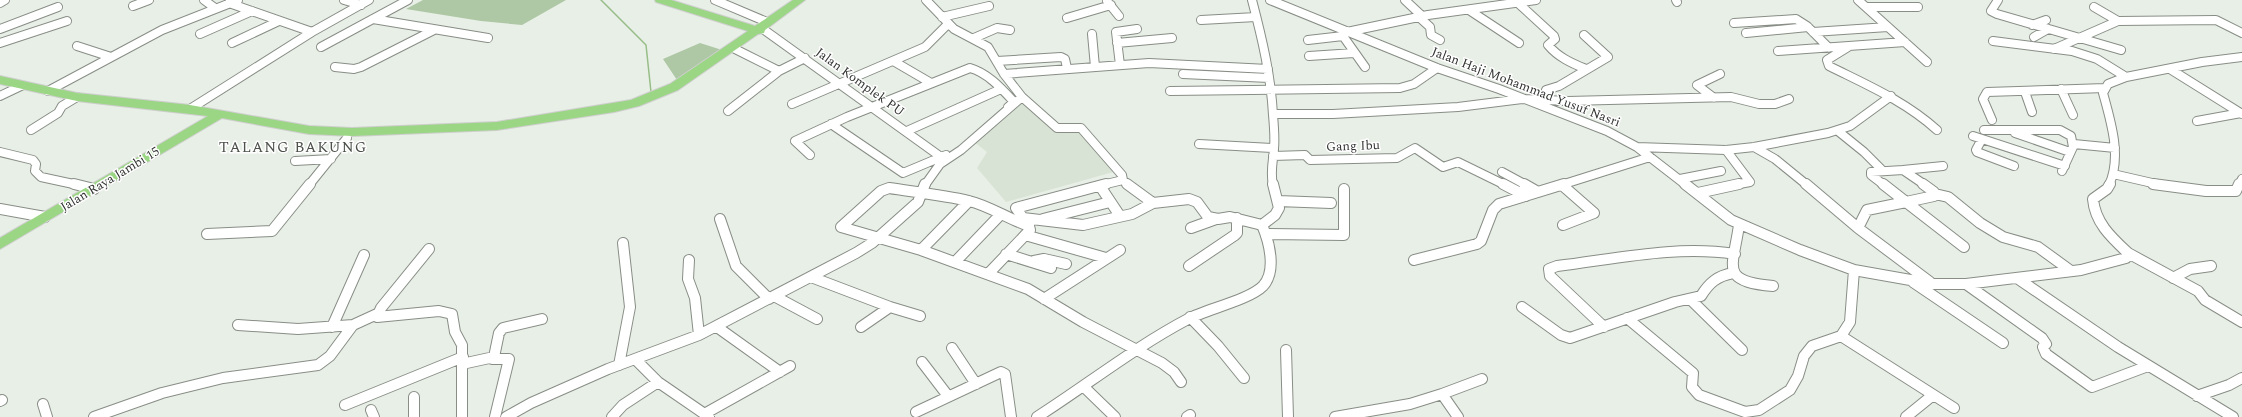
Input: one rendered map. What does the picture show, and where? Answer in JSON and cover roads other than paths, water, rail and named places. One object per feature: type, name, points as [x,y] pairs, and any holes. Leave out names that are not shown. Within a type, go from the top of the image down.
[{"type":"highway","points":[[660,0],[762,27]]},
{"type":"highway","points":[[675,0],[762,27]]},
{"type":"highway","points":[[0,80],[21,86],[77,97],[190,109],[290,135],[347,138],[433,132],[478,132],[589,114],[635,103],[658,94],[674,87],[762,27],[806,0]]},
{"type":"highway","points":[[216,115],[309,130],[352,132],[497,126],[638,107],[663,98],[680,89],[735,49],[762,27]]},
{"type":"highway","name":"Jalan Raya Jambi 15","points":[[0,244],[216,115]]},
{"type":"street","points":[[0,3],[5,0]]},
{"type":"street","points":[[133,6],[149,0]]},
{"type":"street","points":[[204,0],[215,8]]},
{"type":"street","points":[[48,91],[162,30],[238,0]]},
{"type":"street","points":[[344,0],[361,5]]},
{"type":"street","points":[[190,109],[312,32],[369,0]]},
{"type":"street","points":[[321,47],[408,0]]},
{"type":"street","name":"Jalan Komplek PU","points":[[715,0],[737,11],[762,27],[941,157]]},
{"type":"street","points":[[926,0],[948,24],[988,47],[1004,74],[1022,97],[1057,128],[1081,128],[1122,175],[1122,180],[1142,196],[1153,202]]},
{"type":"street","points":[[1252,0],[1263,40],[1271,91],[1273,114],[1273,152],[1270,174],[1278,201],[1277,213],[1262,225]]},
{"type":"street","name":"Jalan Haji Mohammad Yusuf Nasri","points":[[1270,0],[1345,34],[1499,89],[1607,131],[1637,147],[1680,179],[1723,215],[1739,225],[1854,270],[1933,284],[1966,284],[2071,271],[2120,261],[2126,258],[2128,253]]},
{"type":"street","points":[[1405,0],[1430,27],[1431,35],[1440,40]]},
{"type":"street","points":[[1483,0],[1490,7]]},
{"type":"street","points":[[1308,40],[1345,34],[1420,17],[1536,0]]},
{"type":"street","points":[[1858,0],[1927,62]]},
{"type":"street","points":[[1998,0],[1991,11],[2078,39],[2121,50]]},
{"type":"street","points":[[1067,18],[1109,2],[1119,16]]},
{"type":"street","points":[[229,3],[312,32]]},
{"type":"street","points":[[1518,3],[1554,36],[1555,39],[1548,44],[1554,52],[1568,62],[1586,69]]},
{"type":"street","points":[[942,16],[989,6]]},
{"type":"street","points":[[0,29],[58,7]]},
{"type":"street","points":[[1866,7],[1918,7]]},
{"type":"street","points":[[2094,7],[2118,21]]},
{"type":"street","points":[[1469,10],[1519,43]]},
{"type":"street","points":[[200,34],[252,11]]},
{"type":"street","points":[[1201,20],[1256,17]]},
{"type":"street","points":[[374,19],[488,38]]},
{"type":"street","points":[[1734,23],[1793,19],[1811,30],[1829,48]]},
{"type":"street","points":[[2032,25],[2046,20]]},
{"type":"street","points":[[2054,49],[2118,21],[2216,20],[2242,33]]},
{"type":"street","points":[[0,43],[67,21]]},
{"type":"street","points":[[232,43],[279,21]]},
{"type":"street","points":[[792,104],[840,83],[895,62],[925,47],[948,24]]},
{"type":"street","points":[[342,28],[356,28]]},
{"type":"street","points":[[974,38],[997,28],[1010,30]]},
{"type":"street","points":[[1746,33],[1888,28]]},
{"type":"street","points":[[1120,65],[1117,31],[1137,29]]},
{"type":"street","points":[[2034,37],[2048,29]]},
{"type":"street","points":[[335,67],[354,69],[361,67],[434,30]]},
{"type":"street","points":[[1092,34],[1096,67]]},
{"type":"street","points":[[1345,34],[1354,53],[1364,67]]},
{"type":"street","points":[[1548,100],[1545,94],[1546,90],[1559,86],[1608,57],[1584,35]]},
{"type":"street","points":[[1117,43],[1172,38]]},
{"type":"street","points":[[1993,41],[2054,49],[2096,59],[2126,77]]},
{"type":"street","points":[[1778,51],[1905,42]]},
{"type":"street","points":[[77,46],[111,56]]},
{"type":"street","points":[[1848,47],[1830,56],[1827,60],[1829,66],[1891,96],[1920,115],[1937,130]]},
{"type":"street","points":[[735,49],[779,71]]},
{"type":"street","points":[[1309,56],[1354,53]]},
{"type":"street","points":[[997,61],[1061,57],[1065,59],[1067,68]]},
{"type":"street","points":[[2242,57],[2202,62],[2126,77],[2108,84],[2103,93],[2116,159],[2113,174],[2107,189],[2093,199],[2093,205],[2102,228],[2128,253],[2198,291],[2205,300],[2242,322]]},
{"type":"street","points":[[728,111],[779,71],[804,58]]},
{"type":"street","points":[[895,62],[931,83]]},
{"type":"street","points":[[1004,74],[1067,68],[1149,63],[1268,74]]},
{"type":"street","points":[[1170,91],[1271,91],[1400,88],[1414,84],[1437,68]]},
{"type":"street","points":[[810,155],[796,144],[796,141],[831,124],[962,70],[976,69],[1001,89],[1014,102],[957,150],[903,174],[831,124]]},
{"type":"street","points":[[2170,69],[2240,111]]},
{"type":"street","points":[[1183,74],[1268,74]]},
{"type":"street","points":[[1714,98],[1697,84],[1720,74]]},
{"type":"street","points":[[0,96],[21,86]]},
{"type":"street","points":[[1992,120],[1983,99],[1986,92],[2025,92],[2105,88]]},
{"type":"street","points":[[907,131],[1001,89]]},
{"type":"street","points":[[2061,89],[2073,115]]},
{"type":"street","points":[[2025,92],[2032,112]]},
{"type":"street","points":[[1637,147],[1726,150],[1754,147],[1838,131],[1850,126],[1891,96]]},
{"type":"street","points":[[31,130],[58,113],[62,106],[77,97]]},
{"type":"street","points":[[506,417],[531,403],[619,365],[699,335],[852,255],[877,238],[918,202],[927,180],[940,164],[961,150],[1022,97]]},
{"type":"street","points":[[1273,114],[1333,114],[1458,107],[1522,99],[1548,100],[1731,97],[1759,104],[1775,104],[1789,100]]},
{"type":"street","points":[[2197,121],[2240,111]]},
{"type":"street","points":[[1973,136],[2009,131],[2063,130],[2071,133],[2072,148],[2064,169],[1983,135]]},
{"type":"street","points":[[1838,131],[1864,152],[1883,171]]},
{"type":"street","points":[[2009,131],[2072,148],[2115,148]]},
{"type":"street","points":[[1983,135],[1976,150],[1977,152],[2014,166]]},
{"type":"street","points":[[207,234],[262,233],[272,231],[347,138]]},
{"type":"street","name":"Gang Ibu","points":[[1199,144],[1305,155],[1308,156],[1310,160],[1396,158],[1415,148],[1443,167],[1458,162],[1526,196]]},
{"type":"street","points":[[1754,147],[1775,159],[1858,228],[1933,284]]},
{"type":"street","points":[[1698,194],[1750,182],[1726,150]]},
{"type":"street","points":[[0,152],[12,153],[33,160],[36,164],[35,171],[41,177],[94,189]]},
{"type":"street","points":[[0,159],[12,153]]},
{"type":"street","points":[[1414,260],[1474,246],[1481,241],[1493,210],[1499,204],[1650,157]]},
{"type":"street","points":[[295,160],[331,159]]},
{"type":"street","points":[[1943,166],[1874,171],[1871,172],[1871,175],[1964,246]]},
{"type":"street","points":[[1903,170],[1935,194],[1948,197],[1980,223],[2003,237],[2038,247],[2071,271]]},
{"type":"street","points":[[1502,172],[1538,192]]},
{"type":"street","points":[[1680,179],[1721,172]]},
{"type":"street","points":[[2113,174],[2150,184],[2206,192],[2236,191],[2242,179]]},
{"type":"street","points":[[1122,180],[1016,208],[1023,218],[1043,219],[1059,224],[1083,225],[1132,214],[1153,202],[1189,199],[1197,202],[1208,217],[1218,219],[1237,218],[1262,225]]},
{"type":"street","points":[[1562,185],[1594,213],[1563,225]]},
{"type":"street","points":[[1100,186],[1120,216]]},
{"type":"street","points":[[988,274],[1030,230],[1029,226],[969,202],[884,189],[841,227],[921,250],[1028,289],[1083,322],[1138,350],[1168,368],[1181,382]]},
{"type":"street","points":[[1266,234],[1344,235],[1344,190]]},
{"type":"street","points":[[1858,228],[1867,210],[1908,202],[1935,194]]},
{"type":"street","points":[[1278,201],[1331,203]]},
{"type":"street","points":[[921,250],[969,202]]},
{"type":"street","points":[[1043,219],[1110,202]]},
{"type":"street","points":[[0,209],[45,217]]},
{"type":"street","points":[[955,262],[1001,214]]},
{"type":"street","points":[[1189,266],[1237,233],[1237,218]]},
{"type":"street","points":[[720,219],[736,266],[771,297],[817,318]]},
{"type":"street","points":[[1191,228],[1218,219]]},
{"type":"street","points":[[1037,417],[1190,317],[1264,285],[1269,276],[1270,268],[1266,234],[1262,225]]},
{"type":"street","points":[[1739,225],[1735,254],[1731,266],[1733,273],[1738,280],[1748,285],[1773,286]]},
{"type":"street","points":[[1025,235],[1086,251],[1106,258]]},
{"type":"street","points":[[619,365],[630,307],[623,243]]},
{"type":"street","points":[[238,325],[298,330],[353,325],[377,314],[429,249]]},
{"type":"street","points":[[1044,299],[1067,286],[1106,258],[1120,250]]},
{"type":"street","points":[[1604,327],[1550,276],[1549,269],[1557,266],[1626,258],[1646,254],[1708,250],[1735,254]]},
{"type":"street","points":[[1006,254],[1051,268]]},
{"type":"street","points":[[332,327],[339,313],[355,270],[364,255]]},
{"type":"street","points":[[1031,262],[1044,259],[1066,264]]},
{"type":"street","points":[[689,260],[688,279],[694,298],[699,335]]},
{"type":"street","points":[[2173,278],[2190,270],[2210,266]]},
{"type":"street","points":[[1627,318],[1693,372],[1694,376],[1692,388],[1694,392],[1745,412],[1759,410],[1790,390],[1798,376],[1804,356],[1812,346],[1841,336],[1850,322],[1854,270]]},
{"type":"street","points":[[1522,307],[1565,337],[1575,338],[1627,318],[1701,296],[1708,284],[1723,275],[1733,273]]},
{"type":"street","points":[[811,277],[890,308],[920,316]]},
{"type":"street","points":[[2017,278],[2058,308],[2148,366],[2233,417]]},
{"type":"street","points":[[1911,280],[2003,343]]},
{"type":"street","points":[[1966,284],[2042,338],[2046,344],[2043,347],[2046,354],[2092,387],[2148,366]]},
{"type":"street","points":[[1690,299],[1742,350]]},
{"type":"street","points":[[861,327],[890,308]]},
{"type":"street","points":[[377,314],[377,317],[382,318],[439,311],[450,313],[454,316],[455,332],[462,345],[462,417]]},
{"type":"street","points":[[1190,317],[1218,346],[1244,378]]},
{"type":"street","points":[[492,359],[495,355],[499,333],[503,328],[542,319]]},
{"type":"street","points":[[94,417],[162,393],[223,378],[318,365],[330,356],[353,325]]},
{"type":"street","points":[[717,326],[780,372]]},
{"type":"street","points":[[1841,336],[1954,408]]},
{"type":"street","points":[[952,348],[976,384]]},
{"type":"street","points":[[1286,350],[1288,417]]},
{"type":"street","points":[[345,405],[463,360],[509,359],[495,417]]},
{"type":"street","points":[[635,359],[658,382],[708,415],[790,366]]},
{"type":"street","points":[[922,362],[948,396]]},
{"type":"street","points":[[916,412],[998,372],[1004,372],[1011,417]]},
{"type":"street","points":[[2198,396],[2229,385],[2242,378]]},
{"type":"street","points":[[1335,417],[1410,404],[1482,379]]},
{"type":"street","points":[[612,417],[622,405],[658,382]]},
{"type":"street","points":[[1084,387],[1115,417]]},
{"type":"street","points":[[1442,394],[1458,417]]},
{"type":"street","points":[[1906,417],[1933,395]]},
{"type":"street","points":[[414,397],[414,417]]},
{"type":"street","points":[[43,404],[47,417]]},
{"type":"waterway","points":[[601,0],[646,45],[651,92]]},
{"type":"district","name":"TALANG BAKUNG","points":[[293,147]]}]
